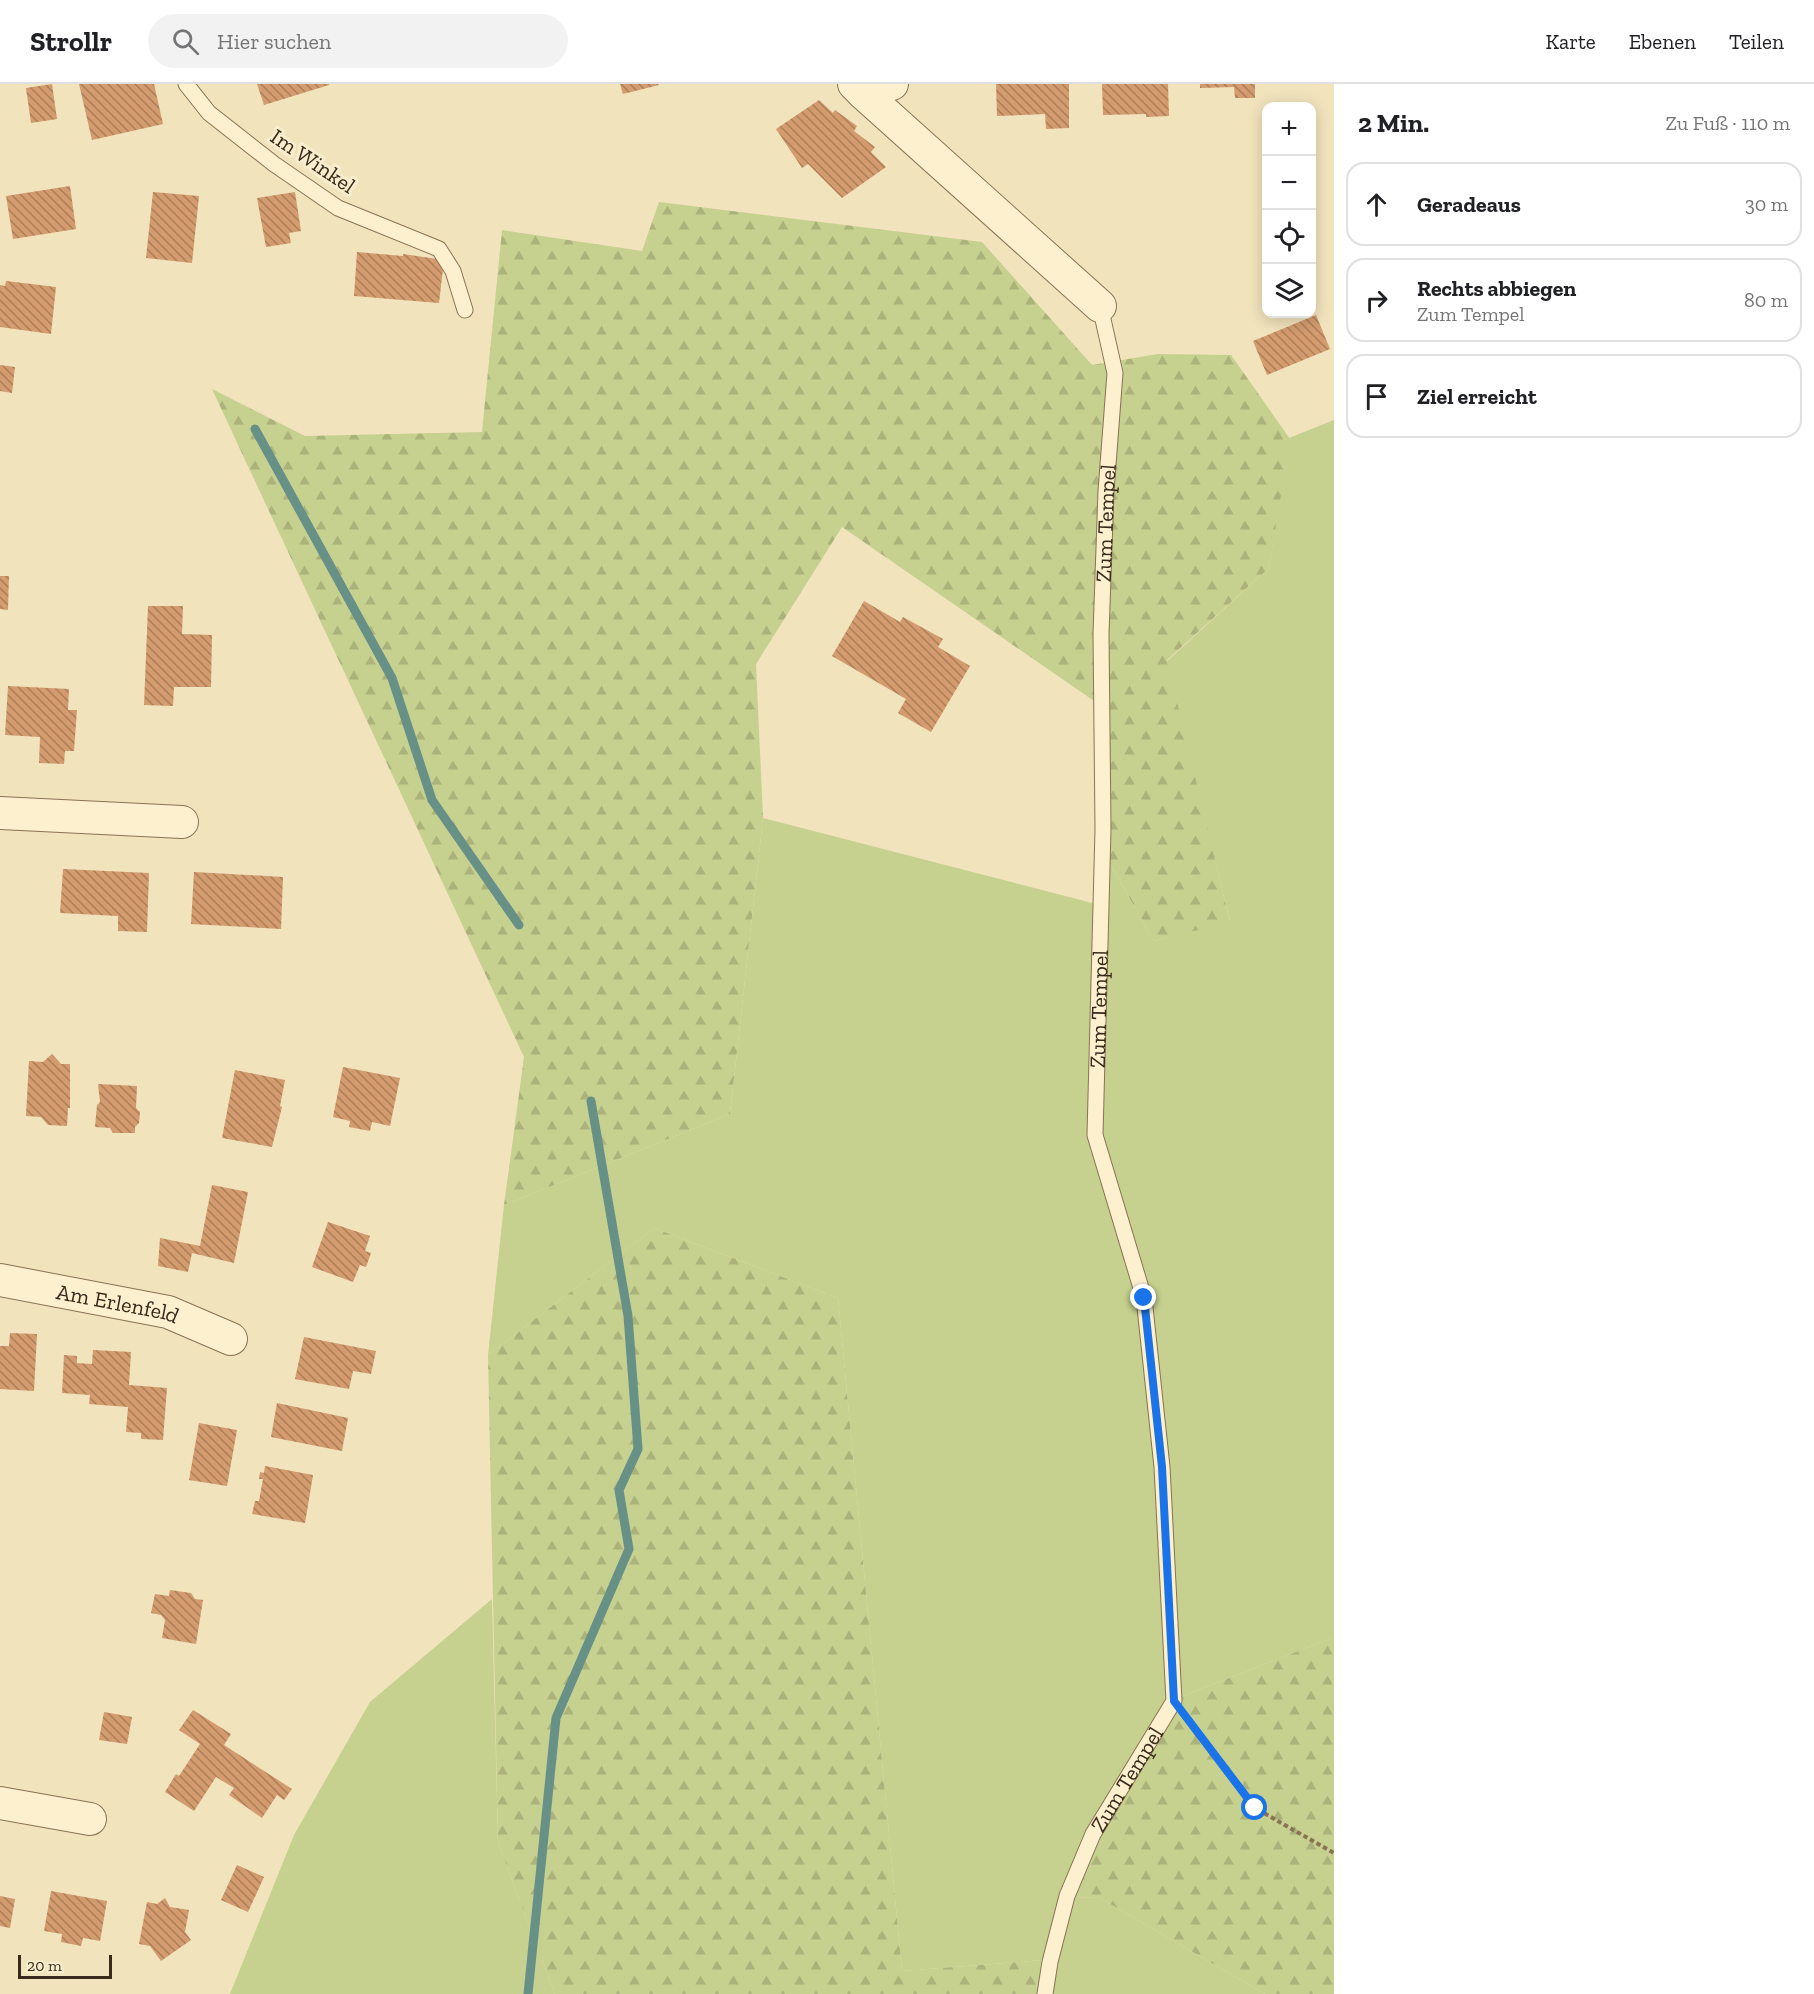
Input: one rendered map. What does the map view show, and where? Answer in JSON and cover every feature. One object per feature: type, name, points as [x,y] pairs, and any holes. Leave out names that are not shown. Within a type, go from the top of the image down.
[{"type":"street","points":[[858,88],[892,84]]},
{"type":"street","name":"Zum Tempel","points":[[858,88],[1100,306]]},
{"type":"street","points":[[0,813],[182,822]]},
{"type":"street","name":"Am Erlenfeld","points":[[0,1280],[168,1312],[231,1339]]},
{"type":"street","points":[[0,1803],[90,1819]]},
{"type":"lane","name":"Im Winkel","points":[[186,84],[209,113],[274,164],[338,208],[439,249],[453,271],[465,310]]},
{"type":"lane","name":"Zum Tempel","points":[[1045,1994],[1050,1962],[1067,1896],[1094,1834],[1174,1701],[1162,1467],[1144,1298],[1095,1135],[1103,829],[1101,634],[1106,491],[1115,373],[1100,306]]},
{"type":"path","points":[[1174,1701],[1255,1808],[1334,1853]]},
{"type":"green space","points":[[659,202],[982,242],[1092,365],[1158,354],[1231,355],[1290,439],[1269,568],[1167,660],[1230,922],[1154,941],[1109,862],[1097,703],[842,527],[756,664],[763,818],[730,1114],[504,1205],[524,1057],[212,389],[305,436],[482,432],[502,230],[642,251]]},
{"type":"green space","points":[[1334,420],[1334,1637],[1178,1698],[1149,1300],[1101,1135],[1109,862],[1154,941],[1230,921],[1166,662],[1269,568],[1289,438]]},
{"type":"green space","points":[[763,818],[1096,904],[1091,1135],[1139,1298],[1157,1467],[1168,1700],[1044,1960],[902,1971],[838,1298],[654,1228],[488,1355],[504,1205],[730,1114]]},
{"type":"green space","points":[[654,1228],[838,1298],[902,1971],[1044,1960],[1039,1994],[555,1994],[498,1842],[488,1355]]},
{"type":"green space","points":[[492,1599],[498,1842],[555,1994],[230,1994],[294,1835],[370,1702]]},
{"type":"green space","points":[[1334,1637],[1334,1994],[1265,1994],[1098,1897],[1074,1898],[1099,1836],[1178,1698]]},
{"type":"green space","points":[[1098,1897],[1265,1994],[1049,1994],[1074,1898]]},
{"type":"building","points":[[52,84],[57,119],[31,123],[26,88]]},
{"type":"building","points":[[79,84],[154,84],[163,124],[92,140]]},
{"type":"building","points":[[257,84],[329,84],[329,85],[264,105]]},
{"type":"building","points":[[620,84],[658,84],[659,85],[623,94]]},
{"type":"building","points":[[996,84],[1069,84],[1069,128],[1046,129],[1045,114],[997,116]]},
{"type":"building","points":[[1102,84],[1168,84],[1169,116],[1103,115]]},
{"type":"building","points":[[1200,84],[1255,84],[1255,98],[1235,98],[1234,87],[1200,88]]},
{"type":"building","points":[[819,100],[833,113],[835,110],[857,126],[854,131],[875,147],[871,152],[886,167],[842,198],[808,164],[802,168],[776,129]]},
{"type":"building","points":[[70,186],[76,229],[13,239],[6,196]]},
{"type":"building","points":[[153,192],[199,196],[192,263],[146,258]]},
{"type":"building","points":[[295,192],[301,231],[289,233],[291,243],[266,247],[257,198]]},
{"type":"building","points":[[357,252],[403,256],[403,254],[444,260],[439,303],[354,296]]},
{"type":"building","points":[[6,281],[56,287],[51,334],[0,327],[0,285],[5,286]]},
{"type":"building","points":[[1316,315],[1330,349],[1267,375],[1253,341],[1309,318],[1316,318]]},
{"type":"building","points":[[0,365],[15,367],[12,393],[0,391]]},
{"type":"building","points":[[0,576],[9,576],[8,610],[0,609]]},
{"type":"building","points":[[864,601],[900,622],[903,617],[943,639],[938,647],[970,666],[931,732],[898,713],[906,699],[832,656]]},
{"type":"building","points":[[148,606],[183,606],[182,634],[212,635],[211,687],[174,687],[173,706],[144,705]]},
{"type":"building","points":[[8,686],[69,689],[68,710],[77,710],[74,751],[65,751],[64,764],[39,763],[40,737],[5,735]]},
{"type":"building","points":[[63,869],[149,873],[147,932],[118,931],[118,916],[60,913]]},
{"type":"building","points":[[194,872],[283,877],[281,929],[191,924]]},
{"type":"building","points":[[52,1054],[61,1064],[70,1064],[70,1108],[68,1108],[67,1126],[48,1125],[41,1117],[26,1116],[29,1061],[43,1062]]},
{"type":"building","points":[[343,1067],[400,1078],[390,1126],[372,1122],[370,1131],[349,1127],[350,1121],[333,1117]]},
{"type":"building","points":[[235,1070],[285,1080],[280,1106],[282,1107],[272,1147],[222,1138]]},
{"type":"building","points":[[98,1084],[137,1086],[136,1108],[140,1112],[135,1133],[113,1133],[110,1128],[95,1127],[97,1105],[100,1102]]},
{"type":"building","points":[[212,1185],[248,1192],[234,1263],[192,1253],[188,1272],[158,1266],[160,1238],[200,1246]]},
{"type":"building","points":[[328,1222],[370,1236],[365,1251],[371,1253],[366,1267],[360,1265],[353,1282],[312,1267]]},
{"type":"building","points":[[10,1333],[37,1334],[34,1391],[0,1389],[0,1346],[9,1346]]},
{"type":"building","points":[[304,1337],[376,1351],[371,1374],[353,1371],[349,1389],[295,1379]]},
{"type":"building","points":[[93,1350],[131,1352],[129,1385],[167,1388],[163,1440],[141,1439],[141,1433],[126,1432],[128,1407],[89,1404],[90,1395],[62,1393],[64,1355],[77,1356],[77,1363],[92,1364]]},
{"type":"building","points":[[277,1403],[348,1418],[342,1451],[271,1437]]},
{"type":"building","points":[[199,1423],[237,1430],[227,1486],[189,1480]]},
{"type":"building","points":[[265,1466],[313,1475],[305,1523],[252,1514],[255,1501],[259,1501],[263,1479],[259,1479],[260,1472],[264,1473]]},
{"type":"building","points":[[170,1590],[191,1593],[195,1599],[203,1600],[196,1644],[162,1638],[165,1620],[161,1615],[151,1613],[155,1594],[169,1596]]},
{"type":"building","points":[[193,1710],[231,1734],[224,1745],[292,1789],[284,1800],[277,1795],[262,1818],[229,1795],[234,1788],[216,1777],[194,1811],[165,1792],[176,1774],[179,1776],[200,1744],[179,1730]]},
{"type":"building","points":[[104,1712],[132,1717],[127,1744],[99,1740]]},
{"type":"building","points":[[237,1865],[264,1877],[248,1912],[221,1900]]},
{"type":"building","points":[[51,1891],[107,1901],[100,1941],[83,1938],[81,1946],[61,1942],[62,1934],[44,1931]]},
{"type":"building","points":[[0,1896],[15,1899],[10,1928],[0,1926]]},
{"type":"building","points":[[165,1898],[170,1907],[189,1910],[185,1932],[191,1940],[161,1961],[150,1946],[139,1944],[147,1902],[157,1904]]},
{"type":"waterway","points":[[255,429],[392,678],[432,800],[519,925]]},
{"type":"waterway","points":[[528,1994],[556,1718],[629,1549],[619,1490],[638,1449],[628,1316],[591,1101]]},
{"type":"route","points":[[1144,1298],[1162,1467],[1174,1701],[1255,1808]]}]
